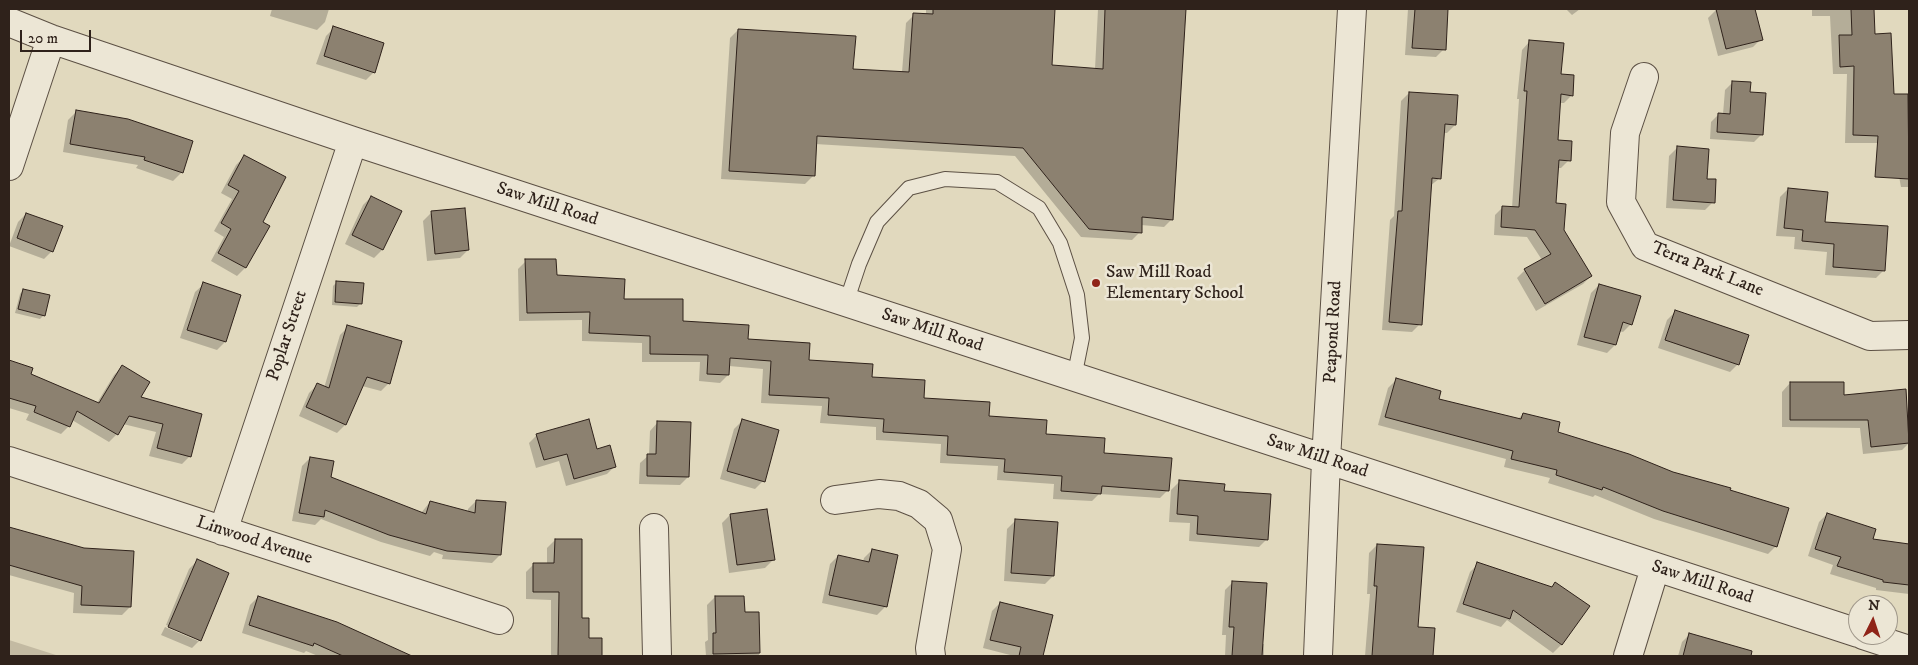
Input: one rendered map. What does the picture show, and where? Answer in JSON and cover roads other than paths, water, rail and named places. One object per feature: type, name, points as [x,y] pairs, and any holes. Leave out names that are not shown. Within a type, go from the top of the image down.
[{"type":"street","name":"Peapond Road","points":[[1318,656],[1326,460],[1352,9]]},
{"type":"street","name":"Saw Mill Road","points":[[9,22],[52,39],[352,141],[1848,630]]},
{"type":"street","points":[[9,166],[52,39]]},
{"type":"street","name":"Terra Park Lane","points":[[1644,76],[1626,133],[1621,202],[1645,246],[1870,336],[1909,334]]},
{"type":"street","name":"Poplar Street","points":[[223,531],[352,141]]},
{"type":"street","name":"Linwood Avenue","points":[[9,461],[499,620]]},
{"type":"street","points":[[835,500],[879,494],[899,496],[919,504],[938,520],[947,549],[931,656]]},
{"type":"street","points":[[654,528],[657,656]]},
{"type":"street","points":[[1628,656],[1655,568]]},
{"type":"street","points":[[1894,645],[1909,650]]},
{"type":"lane","points":[[846,303],[859,264],[877,222],[910,188],[945,179],[997,182],[1039,208],[1060,243],[1077,295],[1082,338],[1074,378]]},
{"type":"place","name":"Saw Mill Road Elementary School","points":[[1096,283]]}]
